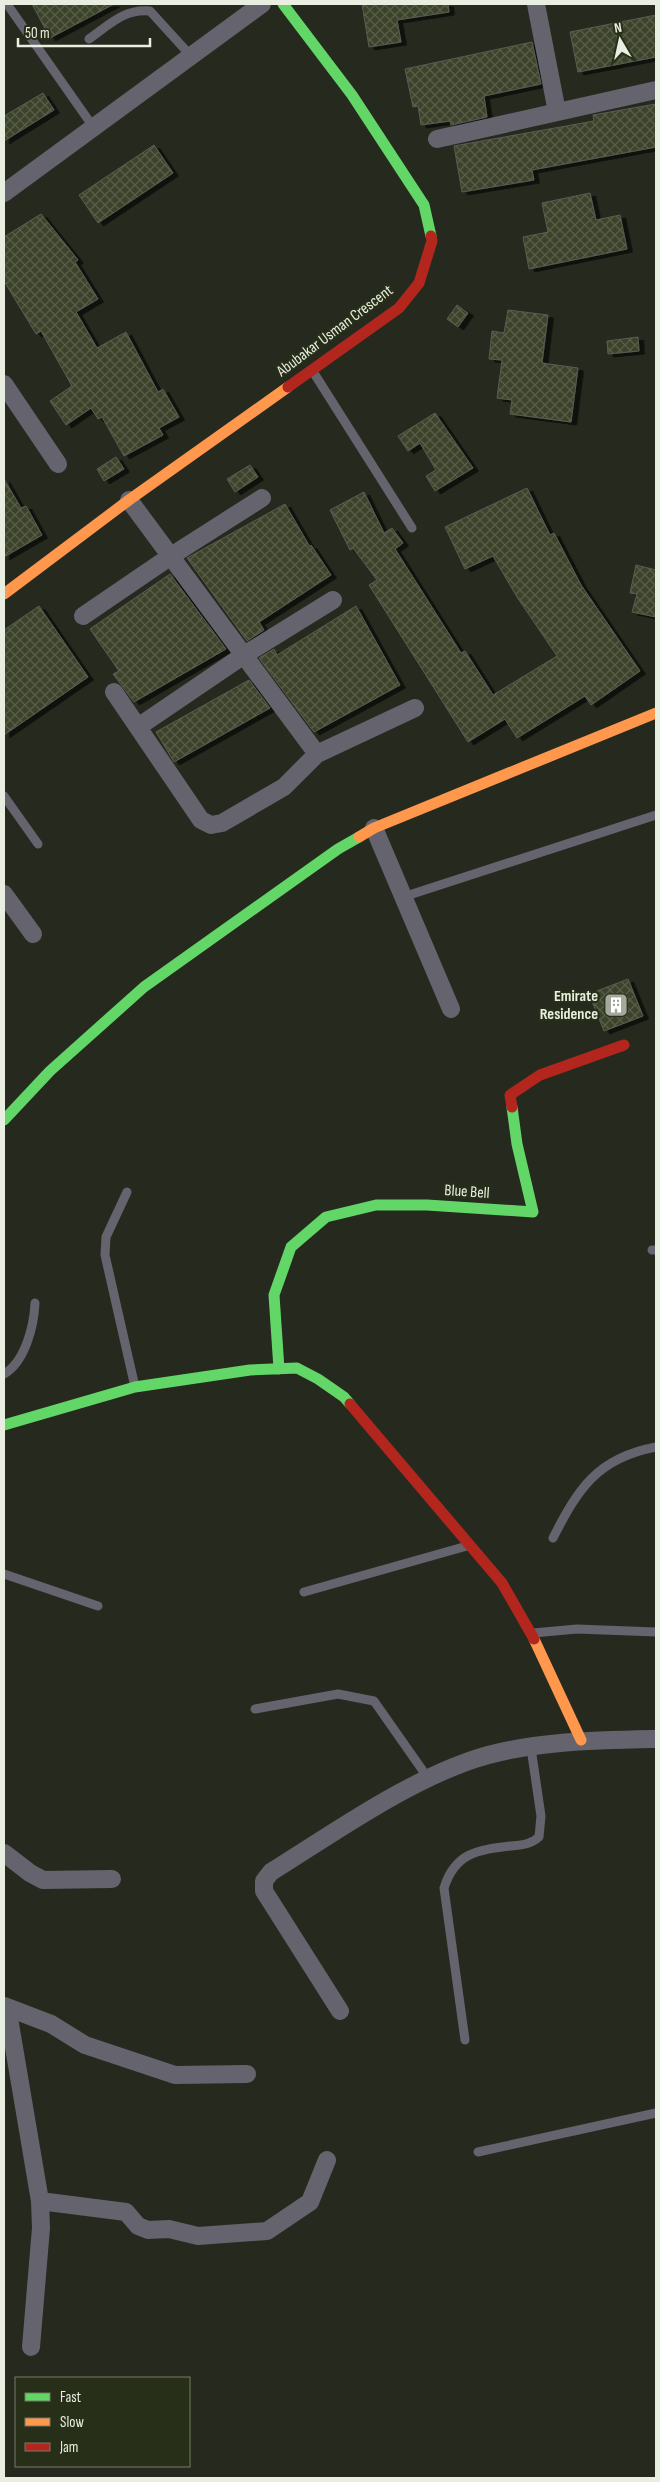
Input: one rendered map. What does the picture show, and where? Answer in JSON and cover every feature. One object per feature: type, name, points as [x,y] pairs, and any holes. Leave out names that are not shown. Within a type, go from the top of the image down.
[{"type":"street","points":[[4,193],[262,4]]},
{"type":"street","name":"Abubakar Usman Crescent","points":[[4,594],[128,500],[399,308],[419,283],[432,241],[424,205],[352,95],[283,4]]},
{"type":"street","points":[[536,4],[558,112]]},
{"type":"street","points":[[437,139],[656,90]]},
{"type":"street","points":[[4,384],[58,464]]},
{"type":"street","points":[[83,616],[170,556],[262,498]]},
{"type":"street","points":[[128,500],[317,754]]},
{"type":"street","points":[[138,728],[244,655],[333,600]]},
{"type":"street","points":[[114,692],[201,820],[211,825],[222,823],[284,787],[317,754],[415,708]]},
{"type":"street","points":[[4,1120],[44,1076],[144,987],[313,865],[374,828],[656,712]]},
{"type":"street","points":[[374,828],[451,1009]]},
{"type":"street","points":[[4,894],[33,934]]},
{"type":"street","name":"Blue Bell","points":[[278,1369],[274,1295],[292,1247],[326,1217],[376,1205],[427,1205],[533,1212],[517,1144],[510,1095],[540,1075],[624,1045]]},
{"type":"street","points":[[4,1425],[135,1387],[250,1370],[297,1368],[318,1379],[344,1397],[502,1583],[530,1633],[581,1740]]},
{"type":"street","points":[[340,2011],[264,1891],[264,1881],[271,1872],[428,1778],[470,1760],[581,1740],[656,1739]]},
{"type":"street","points":[[4,1853],[30,1873],[43,1880],[112,1879]]},
{"type":"street","points":[[4,2006],[51,2024],[86,2045],[176,2075],[247,2074]]},
{"type":"street","points":[[4,2012],[10,2024],[21,2079],[40,2201],[40,2236],[31,2347]]},
{"type":"street","points":[[40,2201],[126,2212],[138,2226],[148,2230],[169,2229],[198,2236],[267,2231],[310,2202],[327,2160]]},
{"type":"lane","points":[[7,4],[94,128]]},
{"type":"lane","points":[[90,39],[124,14],[137,9],[150,11],[191,56]]},
{"type":"lane","points":[[312,370],[412,528]]},
{"type":"lane","points":[[4,796],[38,844]]},
{"type":"lane","points":[[403,897],[656,815]]},
{"type":"lane","points":[[127,1192],[106,1237],[105,1255],[135,1387]]},
{"type":"lane","points":[[4,1374],[10,1370],[29,1336],[35,1303]]},
{"type":"lane","points":[[552,1538],[581,1488],[594,1476],[614,1459],[656,1447]]},
{"type":"lane","points":[[304,1592],[470,1545]]},
{"type":"lane","points":[[4,1574],[98,1606]]},
{"type":"lane","points":[[530,1633],[578,1628],[656,1632]]},
{"type":"lane","points":[[255,1708],[338,1694],[374,1702],[428,1778]]},
{"type":"lane","points":[[465,2040],[444,1888],[449,1871],[466,1855],[493,1848],[531,1843],[539,1837],[541,1816],[531,1748]]},
{"type":"lane","points":[[478,2152],[656,2113]]},
{"type":"building","points":[[32,4],[114,4],[50,38]]},
{"type":"building","points":[[362,4],[448,4],[449,12],[397,20],[401,42],[369,47]]},
{"type":"building","points":[[656,15],[656,57],[578,72],[570,32]]},
{"type":"building","points":[[532,42],[541,84],[484,96],[487,117],[451,125],[450,121],[421,125],[418,106],[413,107],[405,69]]},
{"type":"building","points":[[43,93],[54,110],[4,141],[4,116]]},
{"type":"building","points":[[656,104],[656,147],[532,170],[534,180],[462,192],[454,146],[594,121],[593,115]]},
{"type":"building","points":[[154,145],[173,173],[98,223],[79,195]]},
{"type":"building","points":[[590,193],[596,220],[620,215],[627,249],[529,269],[523,237],[548,232],[542,203]]},
{"type":"building","points":[[41,214],[78,260],[75,262],[98,299],[76,312],[97,348],[126,332],[158,392],[163,389],[179,417],[159,428],[163,435],[124,456],[102,417],[98,419],[91,408],[66,425],[50,401],[72,386],[41,331],[36,334],[4,281],[4,237]]},
{"type":"building","points":[[457,305],[468,313],[458,327],[447,319]]},
{"type":"building","points":[[508,310],[548,315],[542,363],[578,368],[571,422],[510,414],[512,400],[497,398],[502,360],[489,359],[492,331],[504,333]]},
{"type":"building","points":[[638,337],[639,351],[608,354],[607,341]]},
{"type":"building","points":[[435,413],[473,468],[435,491],[426,476],[436,470],[420,443],[408,451],[398,436]]},
{"type":"building","points":[[116,457],[124,469],[104,481],[97,469]]},
{"type":"building","points":[[250,465],[258,477],[235,492],[227,479]]},
{"type":"building","points":[[4,479],[21,508],[26,506],[42,535],[4,557]]},
{"type":"building","points":[[527,488],[550,535],[554,533],[581,585],[640,671],[591,705],[585,696],[517,738],[505,719],[468,742],[369,585],[377,580],[353,548],[350,550],[330,510],[364,492],[384,533],[392,528],[403,543],[395,549],[461,653],[465,651],[493,695],[557,656],[517,597],[493,556],[465,569],[445,527]]},
{"type":"building","points":[[285,504],[310,547],[311,545],[331,575],[259,622],[264,630],[247,641],[187,558]]},
{"type":"building","points":[[636,565],[656,570],[656,617],[632,612],[637,594],[630,593]]},
{"type":"building","points":[[170,574],[226,649],[134,702],[113,674],[119,671],[90,629]]},
{"type":"building","points":[[39,606],[88,677],[4,735],[4,630]]},
{"type":"building","points":[[356,606],[400,685],[314,732],[259,658],[274,649],[277,655]]},
{"type":"building","points":[[249,680],[270,708],[174,762],[156,732]]},
{"type":"building","name":"Emirate Residence","points":[[628,979],[643,1016],[604,1031],[589,994]]},
{"type":"traffic: fast","points":[[283,4],[352,95],[424,205],[431,236]]},
{"type":"traffic: fast","points":[[4,1120],[50,1071],[144,987],[338,849],[359,837]]},
{"type":"traffic: fast","points":[[279,1369],[274,1295],[291,1247],[326,1217],[376,1205],[427,1205],[533,1212],[517,1144],[512,1107]]},
{"type":"traffic: fast","points":[[4,1425],[135,1387],[250,1370],[297,1368],[318,1379],[344,1397],[350,1404]]},
{"type":"traffic: slow","points":[[4,594],[129,500],[288,387]]},
{"type":"traffic: slow","points":[[359,837],[374,828],[656,713]]},
{"type":"traffic: slow","points":[[534,1639],[581,1740]]},
{"type":"traffic: jam","points":[[288,387],[399,308],[419,283],[432,241],[431,236]]},
{"type":"traffic: jam","points":[[512,1107],[510,1095],[540,1075],[624,1045]]},
{"type":"traffic: jam","points":[[350,1404],[502,1583],[534,1639]]},
{"type":"place","name":"Emirate Residence","points":[[616,1005]]}]
